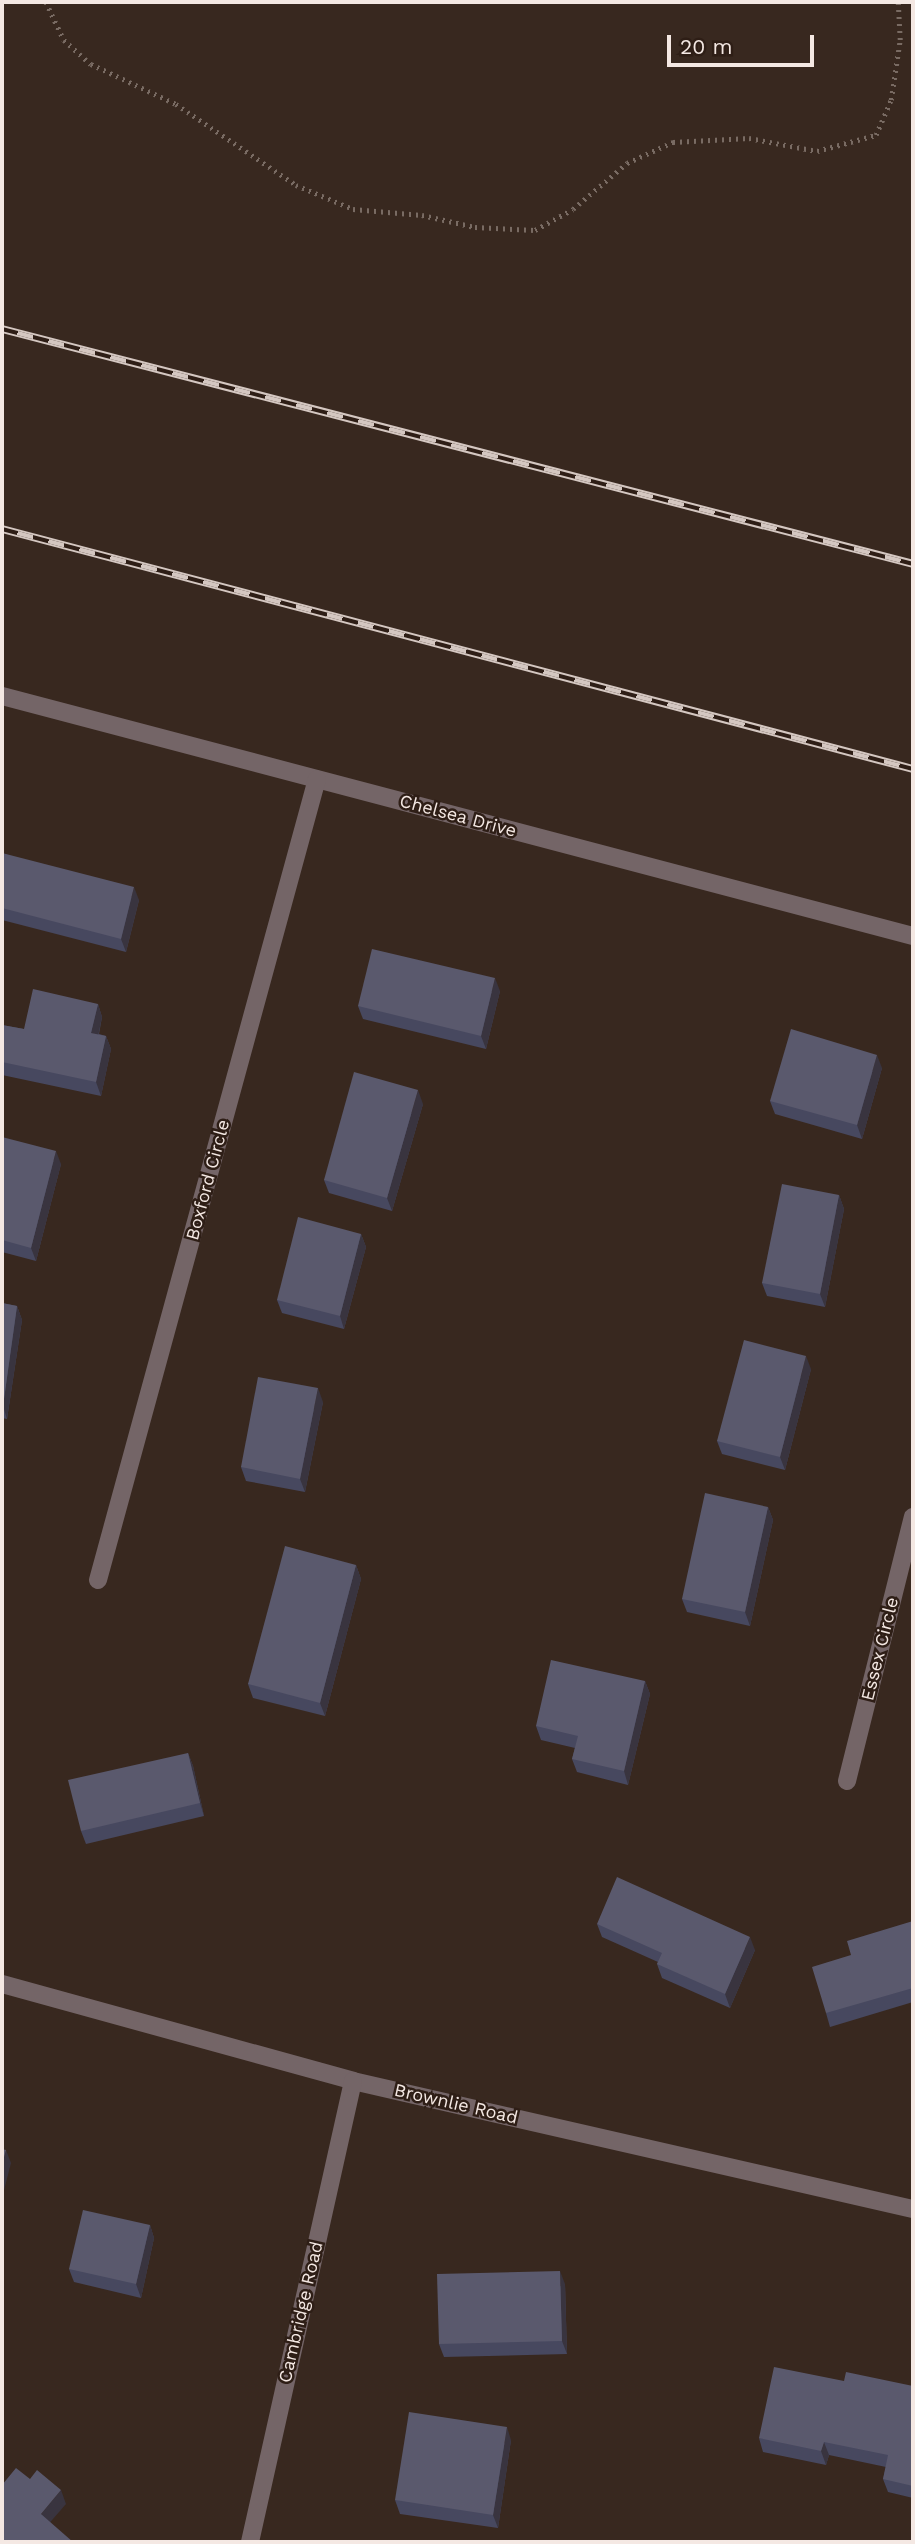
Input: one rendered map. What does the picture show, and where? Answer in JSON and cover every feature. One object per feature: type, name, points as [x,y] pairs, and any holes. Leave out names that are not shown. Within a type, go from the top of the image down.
[{"type":"street","name":"Chelsea Drive","points":[[2,696],[913,936]]},
{"type":"street","name":"Boxford Circle","points":[[98,1580],[317,779]]},
{"type":"street","name":"Essex Circle","points":[[847,1781],[913,1517]]},
{"type":"street","name":"Brownlie Road","points":[[2,1984],[353,2081],[913,2209]]},
{"type":"street","name":"Cambridge Road","points":[[250,2542],[353,2081]]},
{"type":"path","points":[[46,2],[64,40],[91,64],[176,104],[296,185],[353,209],[422,215],[475,227],[535,230],[573,209],[626,163],[673,142],[749,138],[817,151],[876,135],[891,100],[900,40],[898,2]]},
{"type":"building","points":[[2,853],[134,887],[121,939],[2,908]]},
{"type":"building","points":[[372,949],[495,978],[481,1036],[358,1006]]},
{"type":"building","points":[[33,989],[98,1004],[91,1033],[106,1036],[96,1082],[2,1062],[2,1025],[24,1029]]},
{"type":"building","points":[[791,1029],[877,1055],[857,1125],[770,1101]]},
{"type":"building","points":[[354,1072],[418,1090],[387,1198],[324,1180]]},
{"type":"building","points":[[2,1137],[56,1151],[31,1248],[2,1240]]},
{"type":"building","points":[[782,1184],[839,1195],[820,1294],[762,1283]]},
{"type":"building","points":[[298,1217],[361,1234],[340,1316],[277,1300]]},
{"type":"building","points":[[2,1303],[17,1306],[3,1406],[2,1405]]},
{"type":"building","points":[[744,1340],[806,1356],[780,1457],[717,1441]]},
{"type":"building","points":[[258,1377],[318,1388],[300,1479],[241,1467]]},
{"type":"building","points":[[705,1493],[768,1507],[745,1612],[682,1599]]},
{"type":"building","points":[[285,1546],[356,1565],[320,1703],[248,1684]]},
{"type":"building","points":[[551,1660],[645,1681],[624,1771],[572,1759],[578,1736],[536,1726]]},
{"type":"building","points":[[188,1753],[200,1803],[81,1831],[68,1780]]},
{"type":"building","points":[[617,1877],[750,1937],[725,1994],[657,1964],[662,1953],[597,1924]]},
{"type":"building","points":[[913,1921],[913,1988],[826,2013],[812,1967],[851,1955],[847,1941]]},
{"type":"building","points":[[2,2149],[6,2150],[2,2165]]},
{"type":"building","points":[[83,2210],[150,2225],[136,2284],[69,2269]]},
{"type":"building","points":[[560,2271],[562,2341],[439,2344],[437,2274]]},
{"type":"building","points":[[774,2367],[844,2381],[846,2372],[913,2386],[913,2486],[883,2479],[888,2455],[824,2442],[821,2451],[759,2438]]},
{"type":"building","points":[[409,2412],[507,2427],[493,2515],[395,2500]]},
{"type":"building","points":[[16,2468],[30,2479],[37,2470],[61,2490],[41,2514],[73,2542],[2,2542],[2,2485]]},
{"type":"railway","points":[[2,329],[913,564]]},
{"type":"railway","points":[[2,529],[913,769]]}]
